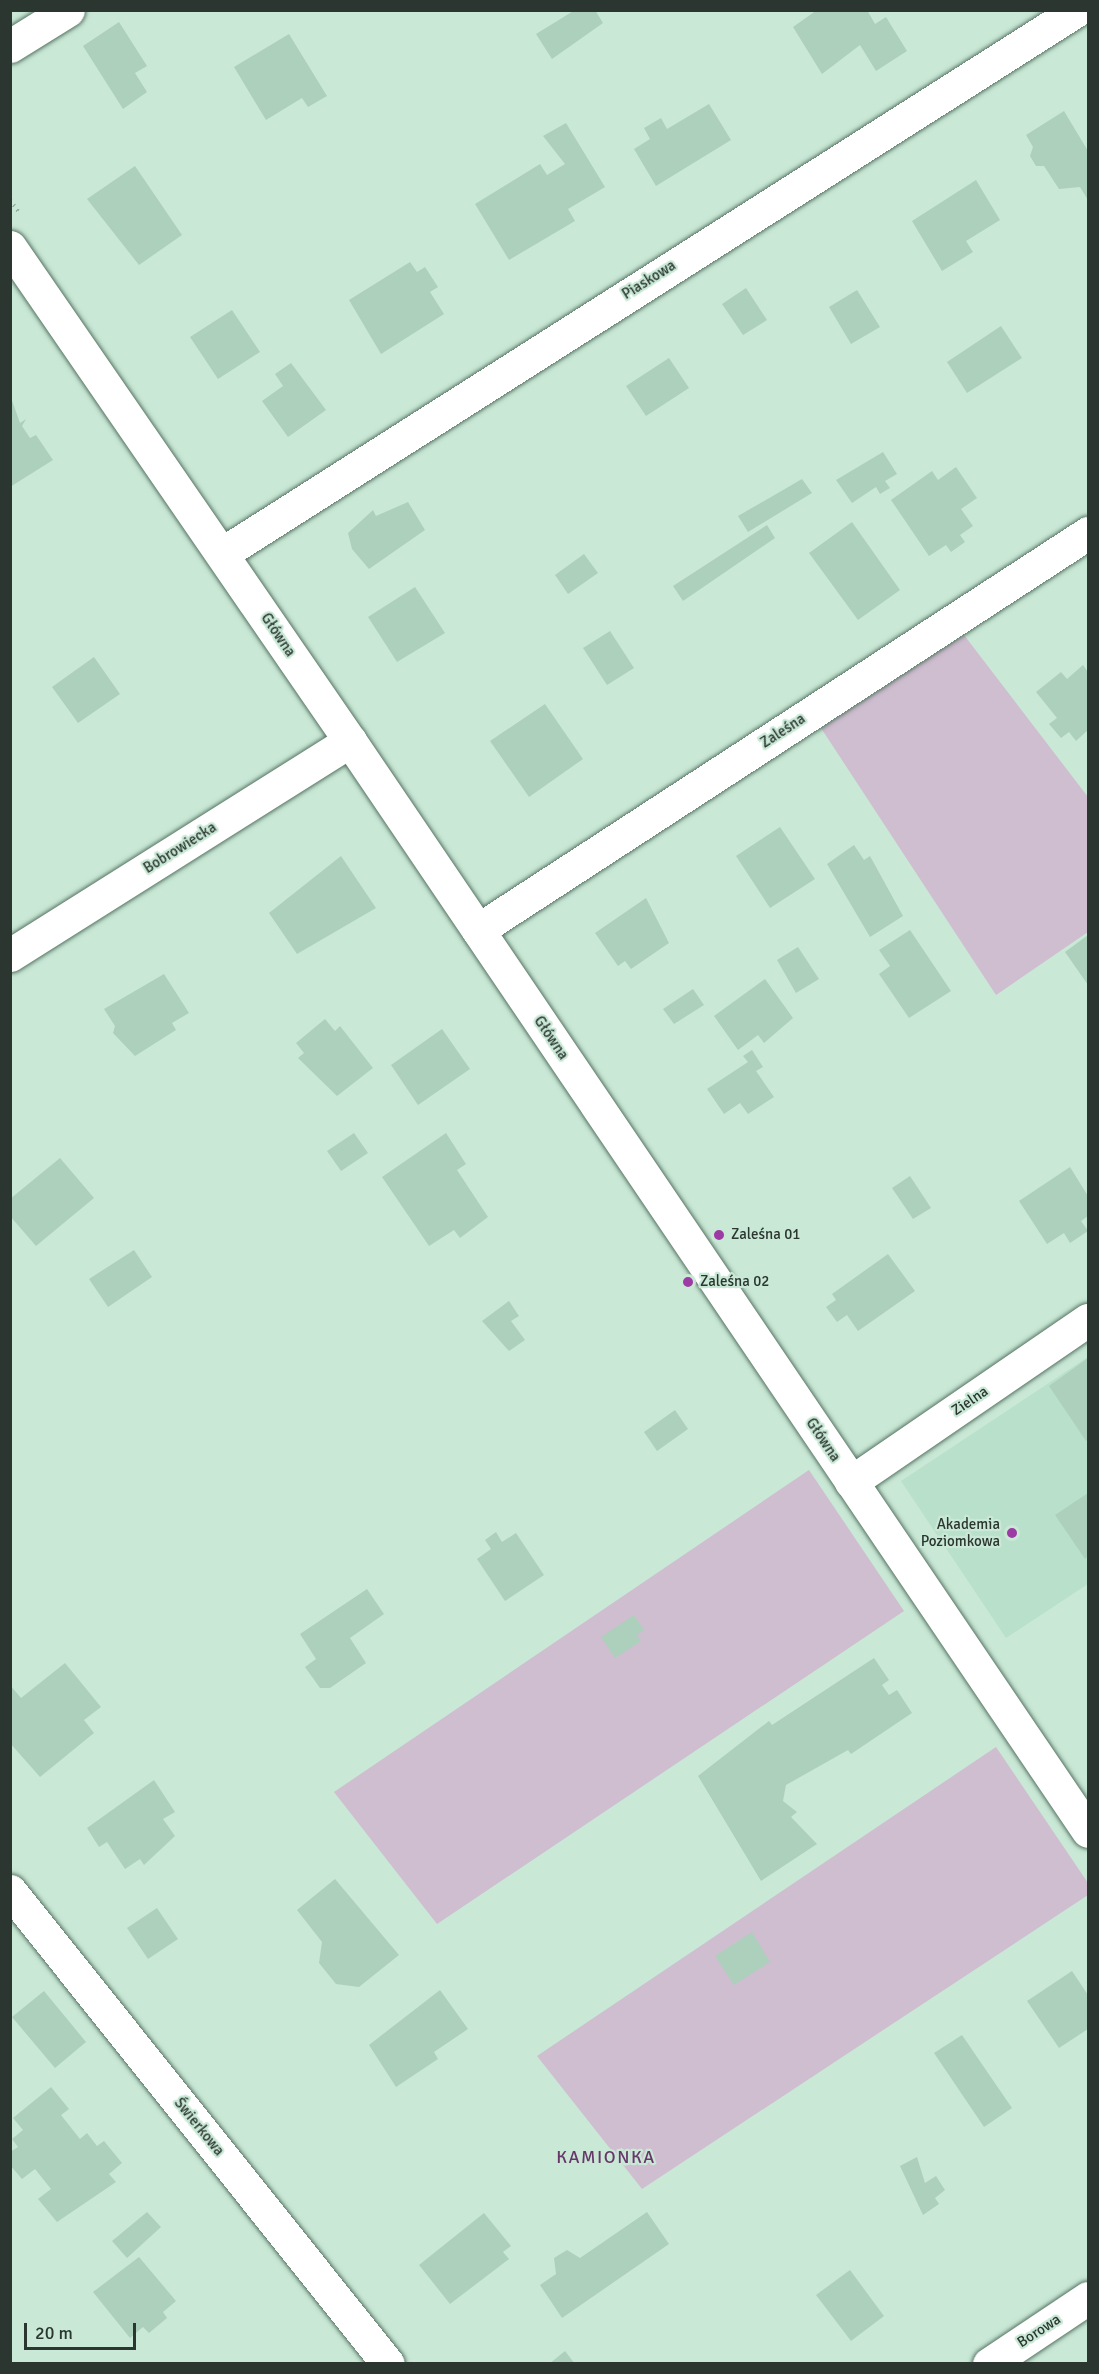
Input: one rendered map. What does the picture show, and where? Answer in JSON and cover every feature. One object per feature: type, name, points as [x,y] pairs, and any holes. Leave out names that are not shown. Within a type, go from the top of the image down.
[{"type":"street","points":[[10,46],[68,10]]},
{"type":"street","name":"Piaskowa","points":[[223,553],[1077,10]]},
{"type":"street","name":"Główna","points":[[10,247],[223,553],[1089,1830]]},
{"type":"street","name":"Zaleśna","points":[[478,930],[1089,533]]},
{"type":"street","name":"Bobrowiecka","points":[[10,955],[350,741]]},
{"type":"street","name":"Zielna","points":[[851,1482],[1089,1320]]},
{"type":"street","name":"Świerkowa","points":[[10,1891],[388,2364]]},
{"type":"street","name":"Borowa","points":[[990,2364],[1089,2298]]},
{"type":"shaded area","points":[[964,635],[1088,797],[1088,932],[996,995],[821,728]]},
{"type":"shaded area","name":"Akademia Poziomkowa","points":[[1088,1357],[1088,1584],[1006,1638],[901,1481]]},
{"type":"shaded area","points":[[809,1470],[904,1611],[437,1924],[334,1792]]},
{"type":"shaded area","points":[[996,1747],[1088,1883],[1088,1895],[642,2189],[537,2056]]},
{"type":"building","points":[[575,10],[595,10],[603,23],[552,59],[536,34]]},
{"type":"building","points":[[817,10],[867,10],[875,24],[886,17],[907,51],[876,71],[860,45],[822,74],[793,27]]},
{"type":"building","points":[[119,22],[147,66],[135,73],[147,92],[123,109],[83,46]]},
{"type":"building","points":[[289,34],[327,96],[308,107],[302,98],[266,120],[234,67]]},
{"type":"building","points":[[709,104],[731,140],[656,186],[634,149],[650,139],[644,128],[661,118],[667,129]]},
{"type":"building","points":[[1064,111],[1088,151],[1088,200],[1080,187],[1059,189],[1044,166],[1036,166],[1030,156],[1033,147],[1026,135]]},
{"type":"building","points":[[566,123],[605,187],[568,209],[575,221],[509,260],[475,204],[540,164],[547,175],[565,164],[543,136]]},
{"type":"building","points":[[135,166],[182,235],[139,265],[87,199]]},
{"type":"building","points":[[976,180],[1000,220],[966,241],[973,252],[942,271],[912,221]]},
{"type":"building","points":[[410,262],[417,272],[425,267],[438,287],[430,292],[444,314],[381,354],[349,300]]},
{"type":"building","points":[[746,288],[767,320],[743,335],[722,304]]},
{"type":"building","points":[[857,290],[880,327],[851,344],[829,307]]},
{"type":"building","points":[[232,310],[260,352],[218,379],[190,337]]},
{"type":"building","points":[[1001,326],[1022,358],[967,393],[947,362]]},
{"type":"building","points":[[669,358],[689,388],[646,416],[626,386]]},
{"type":"building","points":[[291,363],[326,410],[288,437],[262,401],[283,386],[275,374]]},
{"type":"building","points":[[10,395],[20,423],[26,419],[22,426],[30,438],[36,435],[53,460],[10,487]]},
{"type":"building","points":[[883,452],[897,474],[885,481],[890,488],[880,494],[876,487],[852,503],[836,480]]},
{"type":"building","points":[[956,467],[977,498],[961,509],[973,526],[960,535],[965,542],[951,552],[946,545],[929,556],[891,500],[932,471],[938,480]]},
{"type":"building","points":[[802,479],[812,493],[748,532],[738,516]]},
{"type":"building","points":[[408,502],[425,530],[369,569],[352,549],[348,533],[373,510],[376,516]]},
{"type":"building","points":[[852,522],[900,590],[858,620],[809,553]]},
{"type":"building","points":[[767,525],[775,538],[683,601],[673,586]]},
{"type":"building","points":[[584,554],[598,573],[568,594],[555,575]]},
{"type":"building","points":[[415,587],[445,633],[397,662],[368,617]]},
{"type":"building","points":[[610,631],[634,668],[607,685],[583,648]]},
{"type":"building","points":[[94,657],[120,694],[78,723],[52,687]]},
{"type":"building","points":[[1083,665],[1088,672],[1088,730],[1076,741],[1069,732],[1061,738],[1049,724],[1057,718],[1036,692],[1061,672],[1067,679]]},
{"type":"building","points":[[545,704],[583,759],[529,797],[490,741]]},
{"type":"building","points":[[780,827],[815,879],[770,908],[736,856]]},
{"type":"building","points":[[854,845],[864,860],[870,856],[903,916],[870,937],[827,864]]},
{"type":"building","points":[[341,856],[376,908],[297,954],[269,913]]},
{"type":"building","points":[[646,898],[669,943],[631,969],[625,961],[618,966],[595,933]]},
{"type":"building","points":[[910,930],[951,991],[909,1018],[879,974],[890,966],[879,950]]},
{"type":"building","points":[[1088,935],[1088,985],[1065,952]]},
{"type":"building","points":[[798,947],[819,979],[796,993],[777,960]]},
{"type":"building","points":[[164,974],[189,1013],[172,1023],[176,1030],[135,1056],[113,1033],[115,1026],[104,1009]]},
{"type":"building","points":[[765,979],[793,1018],[764,1043],[758,1035],[738,1050],[714,1016]]},
{"type":"building","points":[[693,989],[704,1005],[674,1024],[663,1009]]},
{"type":"building","points":[[325,1019],[335,1031],[340,1026],[373,1068],[337,1096],[298,1058],[304,1053],[296,1043]]},
{"type":"building","points":[[442,1029],[470,1069],[418,1105],[391,1065]]},
{"type":"building","points":[[752,1050],[763,1067],[756,1071],[774,1097],[748,1114],[740,1103],[724,1114],[707,1089],[748,1062],[743,1056]]},
{"type":"building","points":[[354,1133],[368,1153],[341,1171],[327,1151]]},
{"type":"building","points":[[446,1133],[466,1164],[457,1170],[488,1217],[460,1238],[454,1230],[429,1246],[382,1177]]},
{"type":"building","points":[[60,1158],[94,1198],[36,1246],[10,1216],[10,1199]]},
{"type":"building","points":[[1070,1167],[1088,1196],[1088,1216],[1081,1221],[1088,1231],[1070,1243],[1064,1233],[1047,1244],[1019,1201]]},
{"type":"building","points":[[910,1176],[931,1208],[913,1219],[892,1188]]},
{"type":"building","points":[[134,1250],[152,1277],[108,1307],[89,1279]]},
{"type":"building","points":[[888,1254],[915,1291],[858,1331],[847,1315],[837,1322],[826,1307],[836,1300],[832,1294]]},
{"type":"building","points":[[509,1301],[519,1316],[511,1321],[525,1340],[509,1351],[482,1321]]},
{"type":"building","points":[[1088,1358],[1088,1439],[1086,1441],[1049,1386]]},
{"type":"building","points":[[675,1410],[688,1429],[657,1451],[644,1432]]},
{"type":"building","points":[[1088,1493],[1088,1556],[1085,1559],[1055,1515]]},
{"type":"building","points":[[496,1532],[502,1542],[516,1533],[544,1575],[505,1601],[477,1559],[491,1549],[485,1540]]},
{"type":"building","points":[[367,1589],[384,1614],[350,1638],[366,1663],[330,1688],[320,1688],[305,1667],[316,1659],[300,1634]]},
{"type":"building","points":[[634,1615],[644,1630],[637,1635],[641,1641],[615,1658],[601,1637]]},
{"type":"building","points":[[874,1658],[889,1680],[882,1685],[889,1695],[897,1690],[912,1713],[851,1754],[848,1750],[786,1785],[783,1801],[797,1812],[791,1817],[817,1844],[761,1881],[698,1776],[769,1721],[772,1725]]},
{"type":"building","points":[[65,1663],[101,1707],[84,1720],[94,1733],[40,1777],[10,1743],[10,1685],[21,1698]]},
{"type":"building","points":[[154,1780],[175,1812],[163,1819],[175,1836],[144,1865],[140,1859],[125,1869],[107,1842],[99,1847],[87,1828]]},
{"type":"building","points":[[335,1879],[399,1955],[359,1987],[336,1984],[319,1963],[322,1942],[297,1910]]},
{"type":"building","points":[[157,1908],[178,1939],[148,1959],[127,1928]]},
{"type":"building","points":[[752,1932],[770,1962],[734,1985],[715,1956]]},
{"type":"building","points":[[1072,1971],[1088,1995],[1088,2029],[1059,2048],[1027,2001]]},
{"type":"building","points":[[440,1990],[468,2029],[434,2052],[438,2059],[396,2087],[369,2045]]},
{"type":"building","points":[[44,1991],[86,2042],[55,2068],[12,2017]]},
{"type":"building","points":[[962,2035],[1012,2108],[984,2127],[934,2053]]},
{"type":"building","points":[[51,2087],[69,2109],[61,2115],[80,2139],[87,2133],[97,2146],[104,2141],[122,2163],[109,2174],[116,2182],[57,2222],[38,2199],[51,2189],[35,2169],[22,2179],[10,2165],[10,2152],[18,2147],[12,2139],[23,2130],[13,2118]]},
{"type":"building","points":[[917,2157],[925,2183],[936,2176],[945,2190],[935,2198],[939,2204],[923,2215],[900,2166]]},
{"type":"building","points":[[147,2212],[161,2227],[127,2258],[112,2241]]},
{"type":"building","points":[[647,2212],[669,2244],[562,2318],[540,2285],[556,2274],[554,2258],[567,2250],[580,2258]]},
{"type":"building","points":[[484,2213],[511,2246],[503,2252],[509,2259],[450,2304],[419,2265]]},
{"type":"building","points":[[139,2257],[176,2301],[163,2312],[167,2318],[149,2333],[143,2327],[130,2338],[93,2292]]},
{"type":"building","points":[[850,2270],[884,2316],[851,2341],[816,2295]]},
{"type":"building","points":[[565,2351],[575,2364],[549,2364]]},
{"type":"place","name":"Zaleśna 01","points":[[719,1235]]},
{"type":"place","name":"Zaleśna 02","points":[[688,1282]]},
{"type":"place","name":"Akademia Poziomkowa","points":[[1012,1533]]},
{"type":"district","name":"KAMIONKA","points":[[606,2157]]}]
